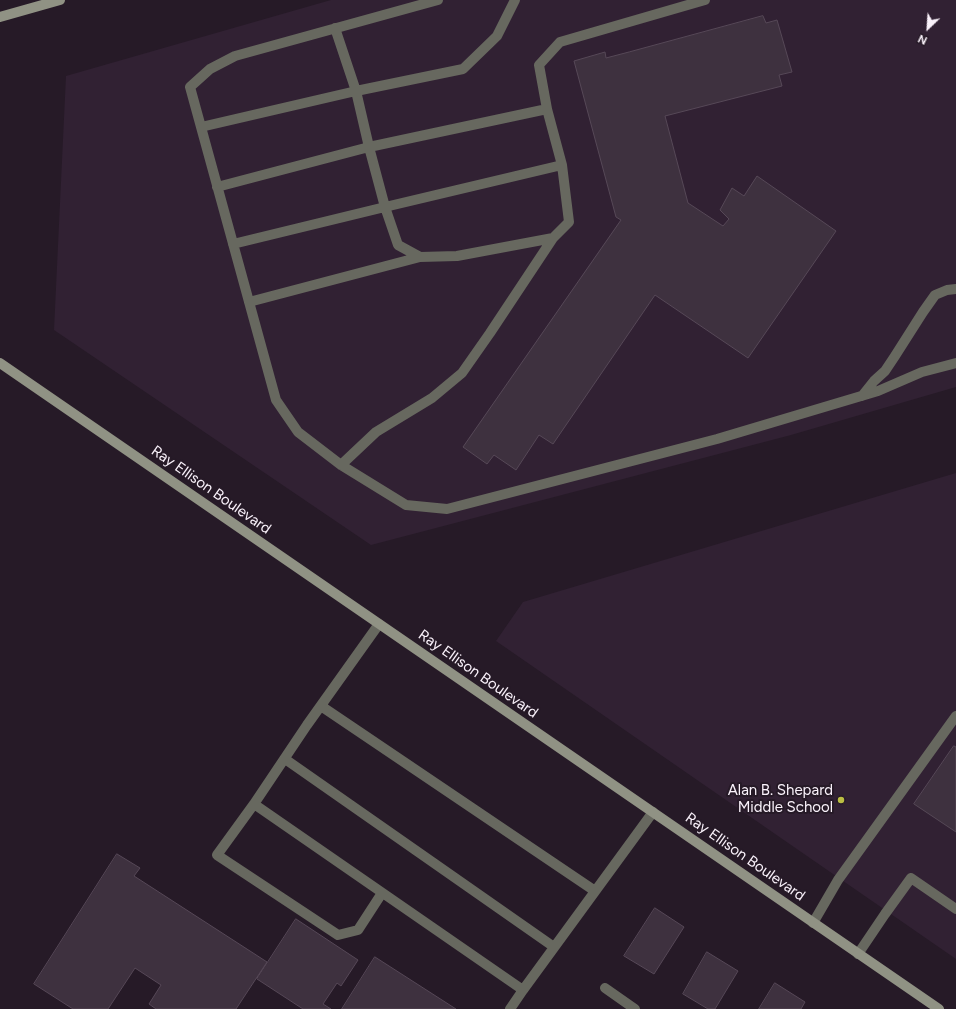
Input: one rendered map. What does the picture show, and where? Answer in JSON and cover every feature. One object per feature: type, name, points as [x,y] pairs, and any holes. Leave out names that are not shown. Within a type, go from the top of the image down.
[{"type":"main road","points":[[0,17],[60,0]]},
{"type":"main road","name":"Ray Ellison Boulevard","points":[[0,363],[939,1009]]},
{"type":"street","points":[[438,0],[236,56],[210,69],[190,87],[276,400],[298,432],[341,465],[406,504],[447,509],[717,439],[878,391],[922,372],[956,363]]},
{"type":"street","points":[[201,127],[356,91],[463,69],[497,36],[516,0]]},
{"type":"street","points":[[341,465],[376,432],[432,398],[462,373],[554,238],[569,222],[562,165],[546,109],[539,65],[560,42],[706,0]]},
{"type":"street","points":[[335,28],[356,91],[385,207],[398,245],[420,257]]},
{"type":"street","points":[[217,187],[369,147],[546,109]]},
{"type":"street","points":[[233,244],[562,165]]},
{"type":"street","points":[[249,302],[420,257],[457,256],[554,238]]},
{"type":"street","points":[[862,396],[874,381],[885,371],[928,303],[935,295],[947,290],[956,289]]},
{"type":"street","points":[[379,624],[217,855],[338,936],[358,930],[382,893]]},
{"type":"street","points":[[321,706],[595,891]]},
{"type":"street","points":[[813,923],[838,880],[956,716]]},
{"type":"street","points":[[285,759],[554,947]]},
{"type":"street","points":[[254,804],[523,990]]},
{"type":"street","points":[[510,1009],[653,812]]},
{"type":"street","points":[[858,954],[911,878],[956,909]]},
{"type":"street","points":[[605,988],[635,1009]]},
{"type":"shaded area","points":[[331,0],[956,0],[956,387],[791,435],[371,545],[54,330],[66,76]]},
{"type":"shaded area","name":"Alan B. Shepard Middle School","points":[[956,473],[956,959],[496,641],[523,602]]},
{"type":"building","points":[[763,16],[766,23],[777,20],[792,72],[779,75],[782,86],[665,116],[688,203],[723,226],[729,219],[720,210],[732,188],[744,196],[757,176],[836,231],[748,358],[655,295],[553,444],[539,435],[516,470],[494,455],[487,464],[463,447],[621,220],[616,217],[574,61],[605,52],[606,58]]},
{"type":"building","points":[[954,746],[956,747],[956,832],[914,804]]},
{"type":"building","points":[[117,854],[140,868],[134,876],[267,962],[236,1009],[156,1009],[149,1004],[161,985],[135,968],[108,1009],[73,1009],[34,984]]},
{"type":"building","points":[[655,908],[684,927],[654,974],[624,956]]},
{"type":"building","points":[[296,919],[358,960],[341,986],[337,983],[323,1004],[331,1009],[303,1009],[257,979]]},
{"type":"building","points":[[707,952],[738,971],[715,1009],[708,1009],[683,994]]},
{"type":"building","points":[[375,957],[456,1009],[342,1009]]},
{"type":"building","points":[[775,983],[805,1002],[801,1009],[759,1009]]},
{"type":"place","name":"Alan B. Shepard Middle School","points":[[841,800]]}]
